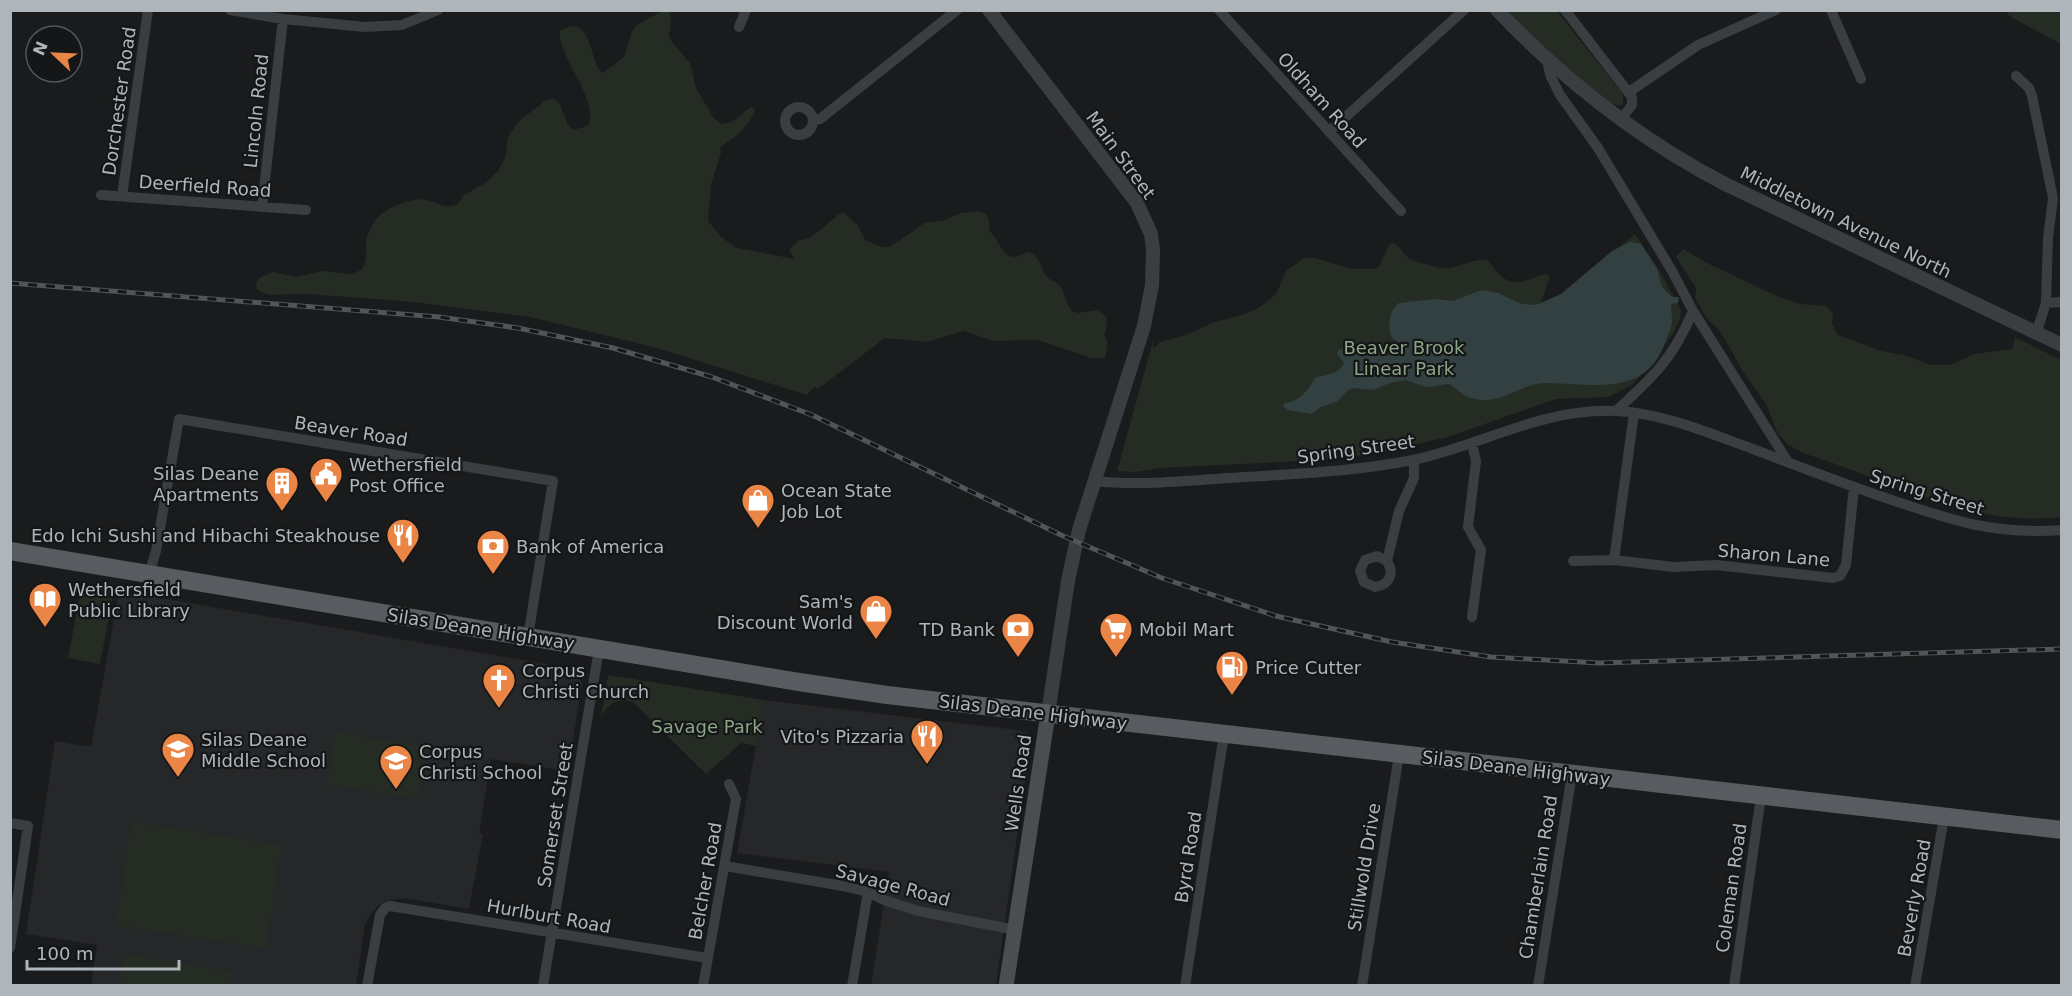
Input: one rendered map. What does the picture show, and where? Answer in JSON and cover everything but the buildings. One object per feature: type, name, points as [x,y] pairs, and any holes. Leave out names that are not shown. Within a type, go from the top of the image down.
[{"type":"main road","name":"Silas Deane Highway","points":[[10,552],[809,684],[1399,755],[2061,830]]},
{"type":"main road","name":"Wells Road","points":[[1006,986],[1048,714]]},
{"type":"street","name":"Dorchester Road","points":[[122,196],[148,10]]},
{"type":"street","points":[[230,10],[283,19],[365,27],[402,25],[438,10]]},
{"type":"street","points":[[739,27],[746,10]]},
{"type":"street","points":[[813,120],[820,119],[957,10]]},
{"type":"street","name":"Main Street","points":[[989,10],[1132,196],[1151,234],[1154,269],[1147,312],[1094,481]]},
{"type":"street","name":"Oldham Road","points":[[1219,10],[1401,211]]},
{"type":"street","points":[[1329,132],[1464,10]]},
{"type":"street","name":"Middletown Avenue North","points":[[1497,10],[1547,61],[1621,119],[1690,165],[1716,180],[2061,345]]},
{"type":"street","points":[[1565,10],[1632,97],[1632,105],[1621,119]]},
{"type":"street","points":[[1629,92],[1698,45],[1776,10]]},
{"type":"street","points":[[1831,10],[1860,79]]},
{"type":"street","name":"Lincoln Road","points":[[262,207],[283,19]]},
{"type":"street","points":[[1547,61],[1560,95],[1598,148],[1672,271],[1693,311],[1788,462]]},
{"type":"street","points":[[2016,76],[2029,88],[2032,96],[2053,198],[2048,238],[2046,303],[2036,333]]},
{"type":"street","name":"Deerfield Road","points":[[101,195],[306,210]]},
{"type":"street","points":[[2046,303],[2061,302]]},
{"type":"street","points":[[1616,411],[1668,359],[1693,311]]},
{"type":"street","name":"Spring Street","points":[[1094,481],[1124,483],[1307,474],[1358,469],[1414,460],[1541,419],[1582,412],[1616,411],[1692,427],[1854,487],[1970,525],[2006,531],[2061,530]]},
{"type":"street","points":[[1614,560],[1634,413]]},
{"type":"street","name":"Beaver Road","points":[[149,574],[156,551],[179,419],[553,481],[528,637]]},
{"type":"street","points":[[1472,443],[1476,461],[1468,527],[1481,550],[1472,617]]},
{"type":"street","points":[[1387,561],[1399,511],[1414,478],[1414,460]]},
{"type":"street","name":"Wells Road","points":[[1048,714],[1074,553],[1094,481]]},
{"type":"street","name":"Sharon Lane","points":[[1573,561],[1614,560],[1674,567],[1726,566],[1833,578],[1840,576],[1845,565],[1854,487]]},
{"type":"street","name":"Somerset Street","points":[[543,986],[599,649]]},
{"type":"street","name":"Byrd Road","points":[[1185,986],[1224,734]]},
{"type":"street","name":"Stillwold Drive","points":[[1362,986],[1399,755]]},
{"type":"street","name":"Chamberlain Road","points":[[1538,986],[1572,774]]},
{"type":"street","name":"Belcher Road","points":[[703,986],[736,799],[729,784]]},
{"type":"street","name":"Coleman Road","points":[[1734,986],[1761,796]]},
{"type":"street","name":"Beverly Road","points":[[1915,986],[1944,817]]},
{"type":"street","points":[[10,823],[28,826],[10,948]]},
{"type":"street","name":"Savage Road","points":[[725,866],[868,892],[918,911],[1016,930]]},
{"type":"street","points":[[852,986],[868,892]]},
{"type":"street","name":"Hurlburt Road","points":[[367,986],[377,925],[380,915],[385,908],[390,906],[707,958]]},
{"type":"shaded area","points":[[1630,242],[1641,244],[1657,269],[1662,287],[1672,297],[1679,297],[1678,303],[1671,304],[1671,326],[1663,348],[1654,364],[1641,375],[1611,384],[1534,384],[1490,400],[1468,397],[1449,384],[1427,387],[1405,380],[1373,390],[1353,388],[1338,401],[1321,407],[1311,414],[1288,410],[1283,406],[1284,403],[1302,395],[1315,378],[1332,374],[1342,367],[1344,363],[1338,354],[1340,349],[1374,356],[1395,355],[1400,343],[1392,338],[1389,323],[1393,310],[1399,303],[1435,299],[1453,301],[1482,290],[1498,293],[1521,304],[1536,305],[1561,294],[1612,251]]},
{"type":"shaded area","name":"Silas Deane Middle School","points":[[119,591],[576,669],[582,684],[568,771],[491,759],[479,833],[483,834],[469,909],[405,898],[380,904],[365,924],[356,985],[91,985],[97,945],[26,934],[55,741],[91,747]]},
{"type":"shaded area","points":[[764,700],[1018,730],[1027,733],[1031,738],[996,985],[871,985],[889,872],[737,853]]},
{"type":"green space","points":[[662,11],[669,11],[671,41],[690,63],[696,88],[713,117],[721,124],[732,122],[748,109],[752,107],[755,109],[750,120],[736,136],[720,147],[721,153],[711,184],[708,221],[721,237],[737,248],[795,259],[789,250],[798,241],[810,238],[844,212],[857,224],[865,240],[888,247],[924,223],[942,221],[961,213],[980,211],[989,219],[989,230],[1004,252],[1013,257],[1028,252],[1037,258],[1046,276],[1060,286],[1072,311],[1079,313],[1097,310],[1107,317],[1104,335],[1107,343],[1105,358],[1091,358],[1038,340],[993,341],[964,331],[927,342],[885,338],[818,389],[814,387],[807,395],[657,348],[530,317],[414,302],[308,294],[269,295],[257,290],[256,284],[259,278],[272,272],[297,277],[322,271],[351,274],[361,270],[366,260],[366,240],[373,223],[379,216],[398,204],[413,200],[426,200],[445,206],[458,204],[464,195],[485,183],[498,171],[505,158],[508,137],[518,122],[546,100],[553,99],[559,102],[568,125],[573,130],[587,126],[590,117],[589,106],[565,53],[560,31],[571,26],[579,27],[589,41],[598,68],[603,73],[624,57],[631,34],[637,25]]},
{"type":"green space","points":[[1504,11],[1557,11],[1623,94],[1623,105],[1619,106],[1595,92]]},
{"type":"green space","points":[[2005,11],[2061,11],[2061,44],[2011,17]]},
{"type":"green space","name":"Beaver Brook Linear Park","points":[[1635,234],[1658,268],[1681,310],[1680,319],[1674,332],[1648,368],[1633,384],[1609,397],[1556,399],[1448,437],[1373,454],[1322,460],[1160,468],[1135,472],[1117,471],[1153,341],[1154,348],[1160,342],[1186,335],[1212,323],[1245,314],[1260,307],[1276,294],[1287,270],[1304,258],[1315,258],[1352,269],[1375,269],[1380,265],[1389,245],[1393,243],[1409,258],[1436,267],[1449,268],[1486,260],[1499,274],[1510,281],[1521,282],[1544,274],[1550,276],[1541,303],[1546,306]]},
{"type":"green space","points":[[1683,249],[1781,298],[1801,304],[1826,306],[1833,313],[1832,324],[1838,335],[1881,351],[1904,355],[1931,365],[1950,365],[1974,354],[2012,349],[2015,337],[2061,360],[2061,517],[2027,519],[1962,509],[1806,454],[1788,445],[1778,434],[1766,404],[1743,372],[1722,334],[1705,316],[1695,297],[1696,288],[1676,257]]},
{"type":"green space","points":[[82,585],[114,591],[100,664],[68,658]]},
{"type":"green space","name":"Savage Park","points":[[608,675],[764,700],[757,746],[741,743],[706,774],[633,702],[622,700],[613,703],[606,709],[601,719]]},
{"type":"green space","points":[[336,732],[425,747],[417,799],[327,784]]},
{"type":"green space","points":[[131,822],[281,845],[266,948],[116,925]]},
{"type":"green space","points":[[125,954],[232,972],[230,985],[120,985]]},
{"type":"railway","points":[[10,283],[439,317],[518,328],[613,348],[712,377],[812,415],[1061,535],[1162,578],[1276,616],[1392,642],[1491,657],[1599,663],[2062,649]]},
{"type":"place","name":"Wethersfield Post Office","points":[[326,503]]},
{"type":"place","name":"Silas Deane Apartments","points":[[282,512]]},
{"type":"place","name":"Ocean State Job Lot","points":[[758,529]]},
{"type":"place","name":"Edo Ichi Sushi and Hibachi Steakhouse","points":[[403,564]]},
{"type":"place","name":"Bank of America","points":[[493,575]]},
{"type":"place","name":"Wethersfield Public Library","points":[[45,628]]},
{"type":"place","name":"Sam's Discount World","points":[[876,640]]},
{"type":"place","name":"TD Bank","points":[[1018,658]]},
{"type":"place","name":"Mobil Mart","points":[[1116,658]]},
{"type":"place","name":"Price Cutter","points":[[1232,696]]},
{"type":"place","name":"Corpus Christi Church","points":[[499,709]]},
{"type":"place","name":"Vito's Pizzaria","points":[[927,765]]},
{"type":"place","name":"Silas Deane Middle School","points":[[178,778]]},
{"type":"place","name":"Corpus Christi School","points":[[396,790]]}]
